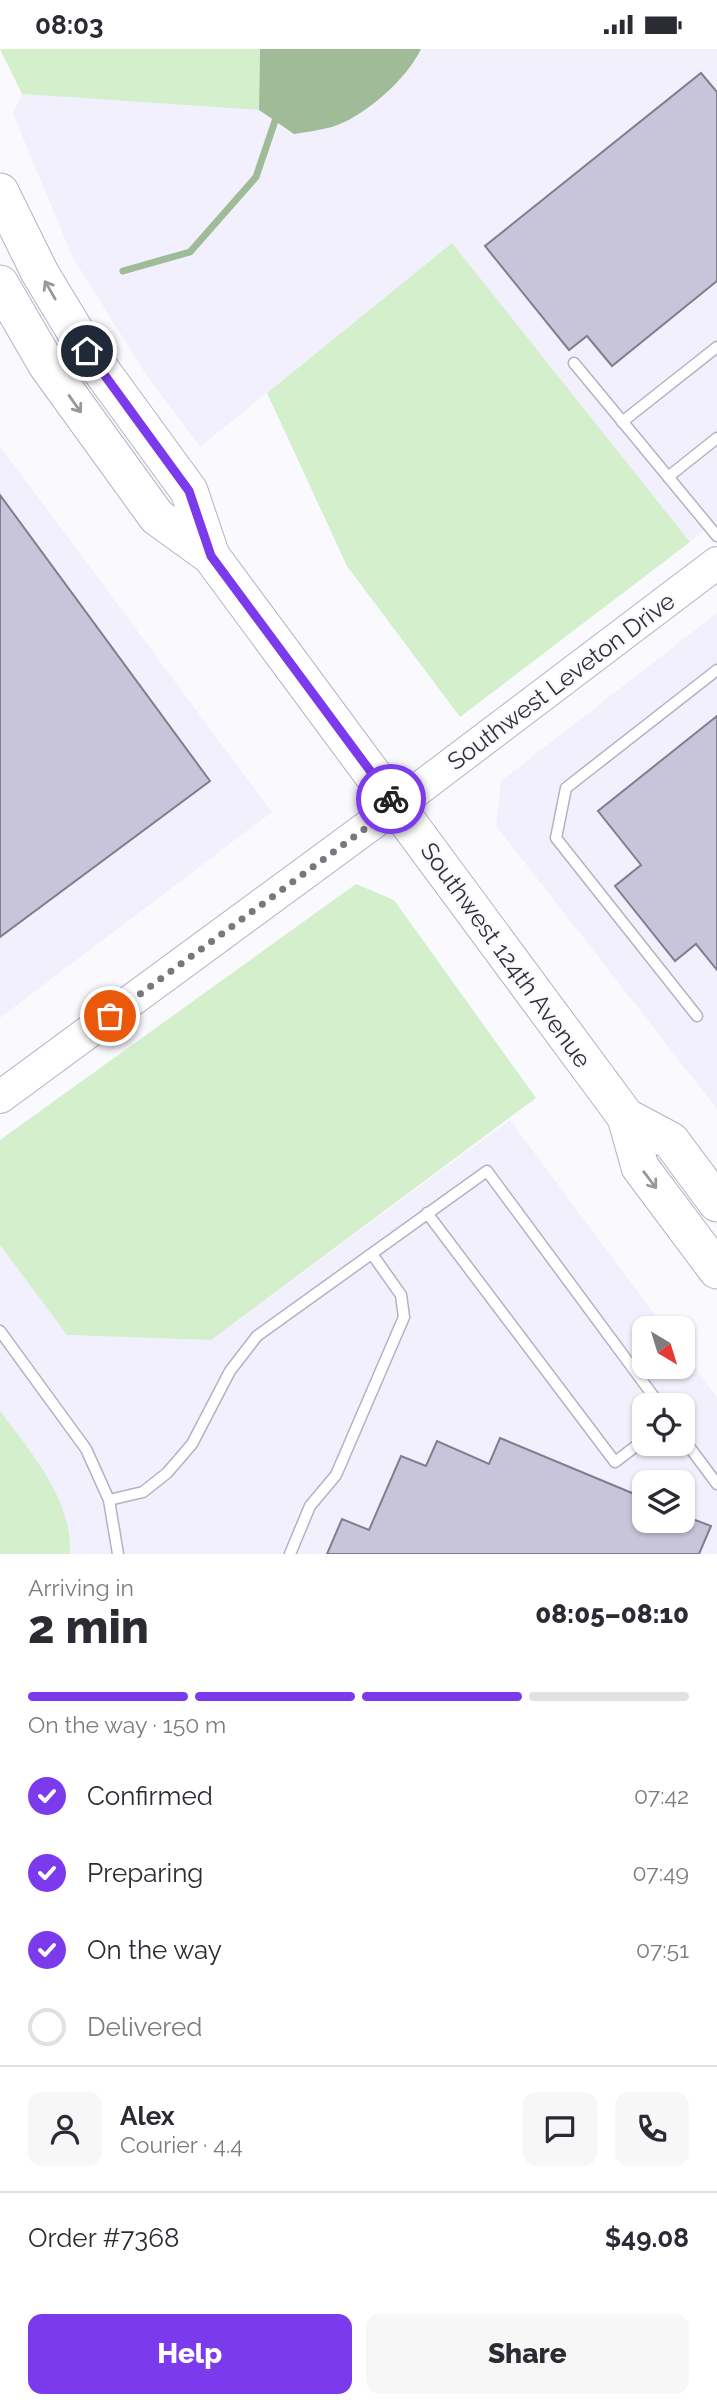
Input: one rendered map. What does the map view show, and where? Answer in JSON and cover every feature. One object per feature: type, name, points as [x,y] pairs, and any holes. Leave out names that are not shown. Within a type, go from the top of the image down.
[{"type":"main road","name":"Southwest 124th Avenue","points":[[0,192],[40,273],[87,351],[189,491],[211,556]]},
{"type":"main road","name":"Southwest 124th Avenue","points":[[0,283],[47,365],[157,517],[211,556],[626,1117],[640,1167],[717,1270]]},
{"type":"main road","name":"Southwest 124th Avenue","points":[[626,1117],[671,1141],[717,1203]]},
{"type":"street","name":"Southwest Leveton Drive","points":[[0,1097],[714,572]]},
{"type":"lane","points":[[622,422],[717,347]]},
{"type":"lane","points":[[574,363],[717,536]]},
{"type":"lane","points":[[668,477],[717,438]]},
{"type":"lane","points":[[696,1016],[556,838],[566,788],[717,670]]},
{"type":"lane","points":[[109,1500],[143,1492],[167,1473],[192,1444],[230,1371],[257,1336],[487,1171],[651,1393]]},
{"type":"lane","points":[[427,1213],[614,1462],[632,1449]]},
{"type":"lane","points":[[290,1554],[310,1506],[336,1475],[404,1317],[401,1295],[372,1254]]},
{"type":"lane","points":[[0,1331],[86,1449],[109,1500],[118,1554]]},
{"type":"lane","points":[[695,1454],[717,1484]]},
{"type":"shaded area","points":[[0,49],[260,49],[259,110],[22,94]]},
{"type":"shaded area","points":[[260,49],[421,49],[406,72],[371,106],[332,127],[294,134],[259,110]]},
{"type":"shaded area","points":[[421,49],[717,49],[717,520],[690,542],[452,243],[200,447],[147,376],[73,258],[13,114],[22,94],[259,110],[294,134],[416,60]]},
{"type":"shaded area","points":[[452,243],[690,542],[460,717],[347,566],[267,393]]},
{"type":"shaded area","points":[[0,446],[272,812],[0,1018]]},
{"type":"shaded area","points":[[717,613],[717,1109],[496,826],[501,781]]},
{"type":"shaded area","points":[[356,884],[394,900],[536,1098],[211,1340],[67,1335],[0,1245],[0,1140]]},
{"type":"shaded area","points":[[510,1120],[656,1316],[632,1316],[632,1379],[695,1379],[695,1368],[717,1398],[717,1554],[70,1554],[71,1542],[37,1461],[0,1411],[0,1245],[67,1335],[211,1340]]},
{"type":"shaded area","points":[[0,1411],[36,1460],[57,1496],[65,1514],[70,1554],[0,1554]]},
{"type":"building","points":[[701,73],[717,92],[717,281],[612,366],[587,336],[569,350],[485,246]]},
{"type":"building","points":[[0,495],[210,781],[0,937]]},
{"type":"building","points":[[717,716],[717,970],[696,944],[675,961],[615,886],[641,865],[598,811]]},
{"type":"building","points":[[500,1438],[632,1493],[632,1533],[695,1533],[695,1520],[711,1526],[699,1554],[327,1554],[342,1519],[369,1530],[401,1456],[426,1466],[437,1441],[489,1464]]},
{"type":"waterway","points":[[123,271],[190,252],[256,177],[275,121],[281,114]]},
{"type":"way so far","points":[[110,1016],[396,806],[391,799]]},
{"type":"route","points":[[87,351],[189,491],[211,556],[391,799]]}]
